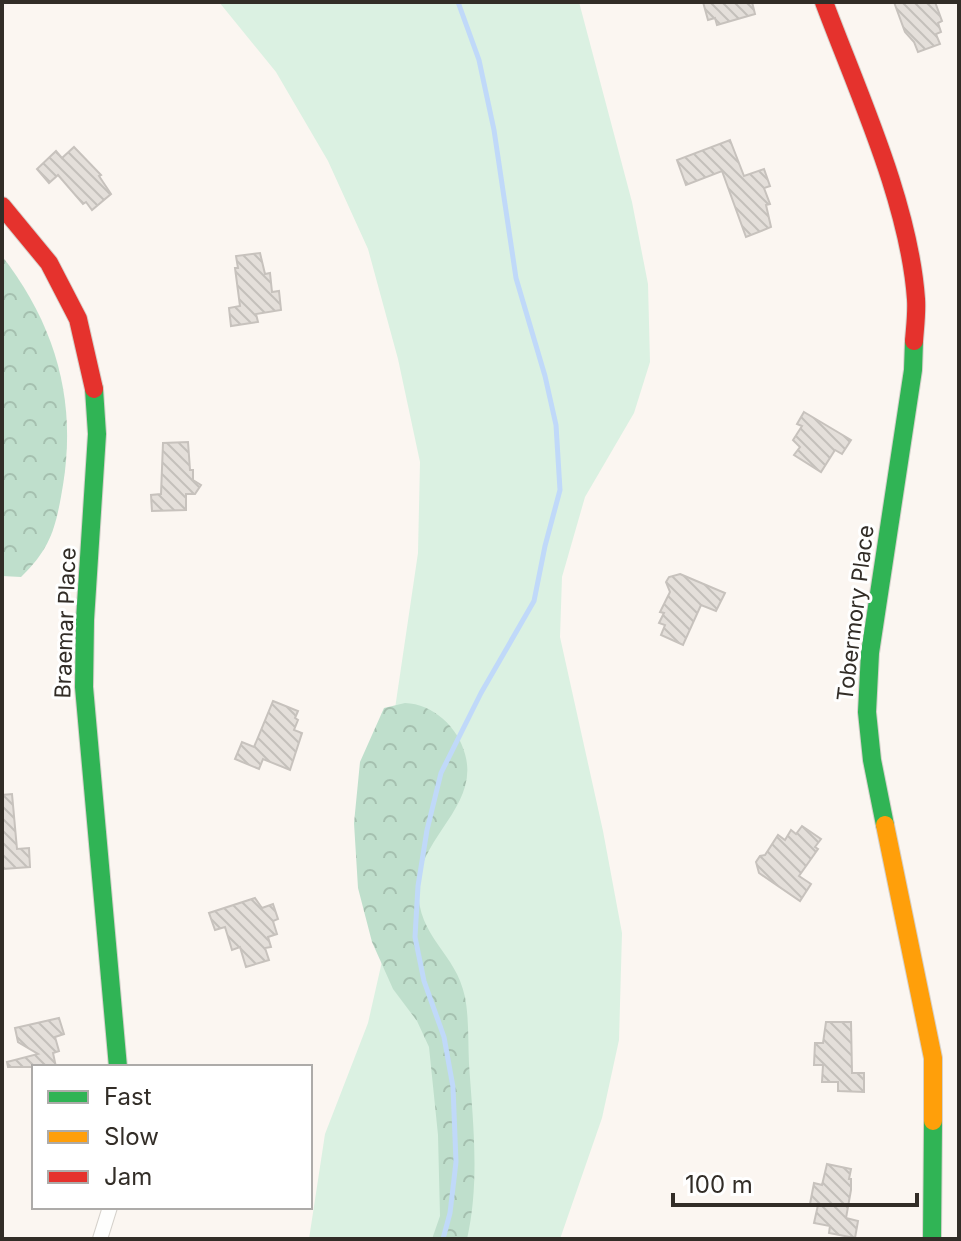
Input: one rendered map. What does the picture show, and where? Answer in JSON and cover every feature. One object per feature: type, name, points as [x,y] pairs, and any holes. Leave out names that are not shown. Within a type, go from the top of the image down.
[{"type":"street","name":"Tobermory Place","points":[[824,2],[889,177],[902,221],[916,299],[913,370],[870,653],[867,712],[872,760],[933,1058],[932,1239]]},
{"type":"street","name":"Braemar Place","points":[[2,206],[39,247],[69,296],[88,345],[97,391],[98,442],[84,683],[118,1065]]},
{"type":"street","points":[[100,1239],[109,1209]]},
{"type":"green space","points":[[219,2],[579,2],[632,202],[648,284],[650,362],[634,413],[585,497],[562,577],[560,637],[622,933],[619,1040],[602,1118],[560,1239],[309,1239],[325,1134],[368,1023],[388,935],[393,722],[418,553],[420,462],[398,359],[368,249],[328,161],[276,72]]},
{"type":"green space","points":[[2,256],[36,309],[48,336],[58,364],[67,423],[67,454],[55,524],[40,556],[21,577],[2,576]]},
{"type":"green space","points":[[405,703],[425,708],[443,719],[457,735],[465,754],[467,773],[464,790],[427,853],[418,888],[424,920],[454,968],[465,997],[474,1152],[473,1196],[467,1239],[432,1239],[440,1216],[438,1135],[429,1047],[417,1021],[393,989],[372,942],[358,888],[354,823],[360,762],[384,708]]},
{"type":"building","points":[[703,2],[752,2],[755,14],[717,25],[715,18],[708,20]]},
{"type":"building","points":[[894,2],[935,2],[942,21],[938,23],[941,32],[936,34],[940,44],[918,52],[905,32]]},
{"type":"building","points":[[730,140],[744,176],[764,169],[770,186],[764,188],[770,204],[766,205],[771,227],[746,237],[722,171],[686,185],[677,160]]},
{"type":"building","points":[[74,147],[101,175],[111,194],[92,210],[58,175],[49,183],[37,169],[56,151],[62,158]]},
{"type":"building","points":[[260,253],[265,274],[270,273],[272,292],[279,291],[281,310],[256,314],[258,322],[231,326],[229,308],[240,306],[236,256]]},
{"type":"building","points":[[804,412],[851,440],[842,454],[835,450],[821,472],[794,455],[800,447],[793,440],[802,426],[797,424]]},
{"type":"building","points":[[188,442],[193,480],[201,485],[195,494],[186,494],[186,510],[152,511],[151,495],[161,494],[163,443]]},
{"type":"building","points":[[680,574],[725,593],[716,611],[701,605],[683,645],[661,635],[665,625],[659,623],[664,613],[660,612],[670,592],[666,582],[669,577]]},
{"type":"building","points":[[273,701],[298,711],[294,730],[302,733],[290,770],[263,759],[259,769],[235,759],[242,742],[254,747]]},
{"type":"building","points":[[12,794],[17,849],[29,848],[30,867],[3,869],[2,795]]},
{"type":"building","points":[[802,826],[821,839],[815,847],[818,849],[799,876],[811,884],[800,901],[759,873],[756,862],[765,855],[778,835],[785,840],[791,830],[796,834]]},
{"type":"building","points":[[255,898],[262,908],[273,904],[278,919],[273,921],[277,934],[268,937],[271,947],[265,948],[269,960],[246,967],[240,947],[232,950],[225,927],[215,930],[209,913]]},
{"type":"building","points":[[59,1018],[64,1034],[55,1037],[59,1051],[53,1053],[56,1065],[8,1067],[7,1062],[38,1054],[18,1042],[15,1028]]},
{"type":"building","points":[[826,1022],[851,1022],[852,1073],[864,1073],[864,1092],[838,1091],[838,1082],[822,1082],[823,1065],[814,1065],[815,1043],[823,1043]]},
{"type":"building","points":[[827,1164],[851,1169],[846,1218],[858,1221],[855,1238],[829,1233],[830,1226],[814,1223],[818,1205],[810,1204],[814,1183],[822,1185]]},
{"type":"waterway","points":[[443,1239],[450,1213],[456,1162],[453,1087],[444,1037],[424,981],[415,937],[418,886],[441,773],[481,693],[534,601],[560,490],[556,425],[516,278],[494,130],[479,60],[458,2]]},
{"type":"traffic: fast","points":[[885,825],[872,760],[867,712],[870,653],[913,370],[914,341]]},
{"type":"traffic: fast","points":[[94,389],[97,434],[85,620],[84,687],[118,1065]]},
{"type":"traffic: fast","points":[[932,1239],[933,1121]]},
{"type":"traffic: slow","points":[[885,825],[933,1058],[933,1121]]},
{"type":"traffic: jam","points":[[824,2],[893,186],[911,262],[916,299],[914,341]]},
{"type":"traffic: jam","points":[[2,206],[49,263],[78,319],[94,389]]}]
